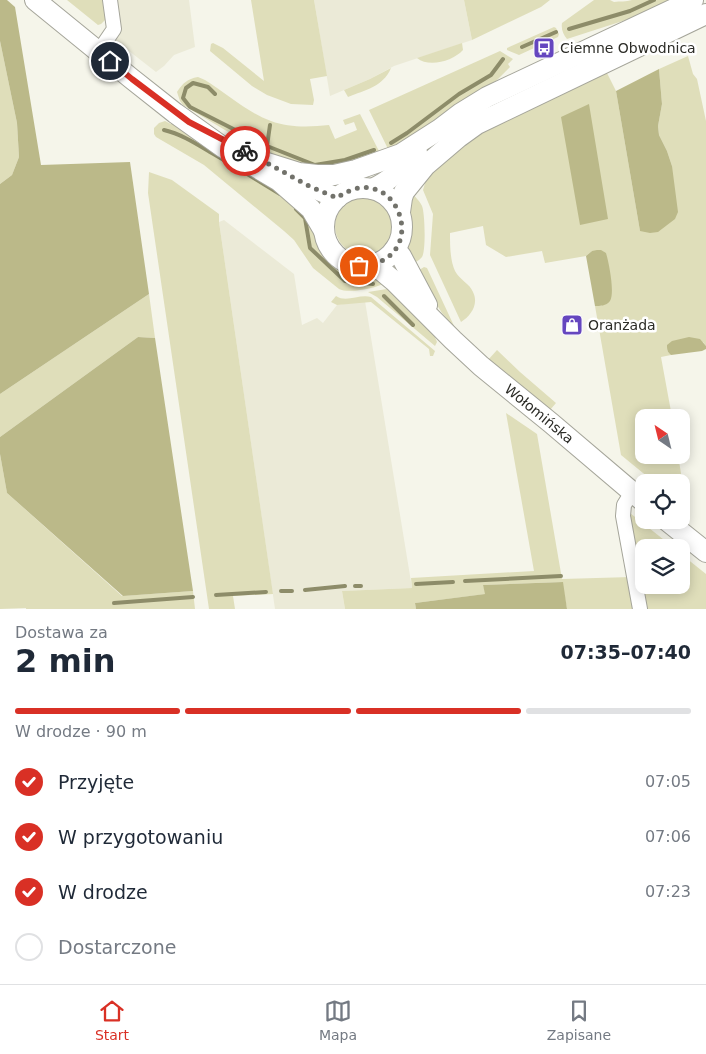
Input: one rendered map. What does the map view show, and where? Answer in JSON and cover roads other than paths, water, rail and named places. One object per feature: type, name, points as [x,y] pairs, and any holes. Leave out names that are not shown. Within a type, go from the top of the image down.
[{"type":"main road","points":[[35,0],[132,79],[224,148],[279,181],[311,209],[324,231],[332,250],[340,258],[359,266],[370,265],[384,259],[395,249],[402,231],[400,212],[404,192],[425,166],[459,137],[477,124],[706,14]]},
{"type":"main road","points":[[264,162],[299,173],[317,175],[334,175],[370,166],[401,154],[487,97],[694,0]]},
{"type":"main road","points":[[189,122],[309,186],[337,198]]},
{"type":"main road","points":[[372,189],[385,183],[397,173],[440,129]]},
{"type":"main road","points":[[324,231],[329,207],[345,192],[354,189],[372,189],[384,194],[400,212]]},
{"type":"main road","name":"Wołomińska","points":[[395,249],[401,256],[438,324]]},
{"type":"main road","name":"Wołomińska","points":[[370,265],[382,271],[394,281],[486,370],[551,422],[635,494]]},
{"type":"main road","points":[[677,529],[706,552]]},
{"type":"street","points":[[99,51],[114,29],[110,0]]},
{"type":"street","points":[[635,499],[624,505],[623,516],[640,609]]},
{"type":"waterway","points":[[569,29],[630,11],[654,0]]},
{"type":"waterway","points":[[522,47],[556,32]]},
{"type":"waterway","points":[[391,143],[459,94],[491,75],[503,59]]},
{"type":"waterway","points":[[215,94],[208,87],[193,83],[186,88],[183,98],[190,107],[267,146],[315,165],[345,160],[374,150]]},
{"type":"waterway","points":[[267,146],[270,125]]},
{"type":"waterway","points":[[164,130],[193,142],[280,194]]},
{"type":"waterway","points":[[296,209],[305,218],[310,248],[345,281],[373,284]]},
{"type":"waterway","points":[[384,296],[413,325]]},
{"type":"waterway","points":[[465,581],[561,576]]},
{"type":"waterway","points":[[416,584],[453,582]]},
{"type":"waterway","points":[[305,590],[345,586]]},
{"type":"waterway","points":[[355,586],[361,586]]},
{"type":"waterway","points":[[281,591],[292,591]]},
{"type":"waterway","points":[[216,595],[266,592]]},
{"type":"waterway","points":[[114,603],[193,597]]},
{"type":"place","name":"Ciemne Obwodnica","points":[[544,48]]},
{"type":"place","name":"Oranżada","points":[[572,325]]}]
